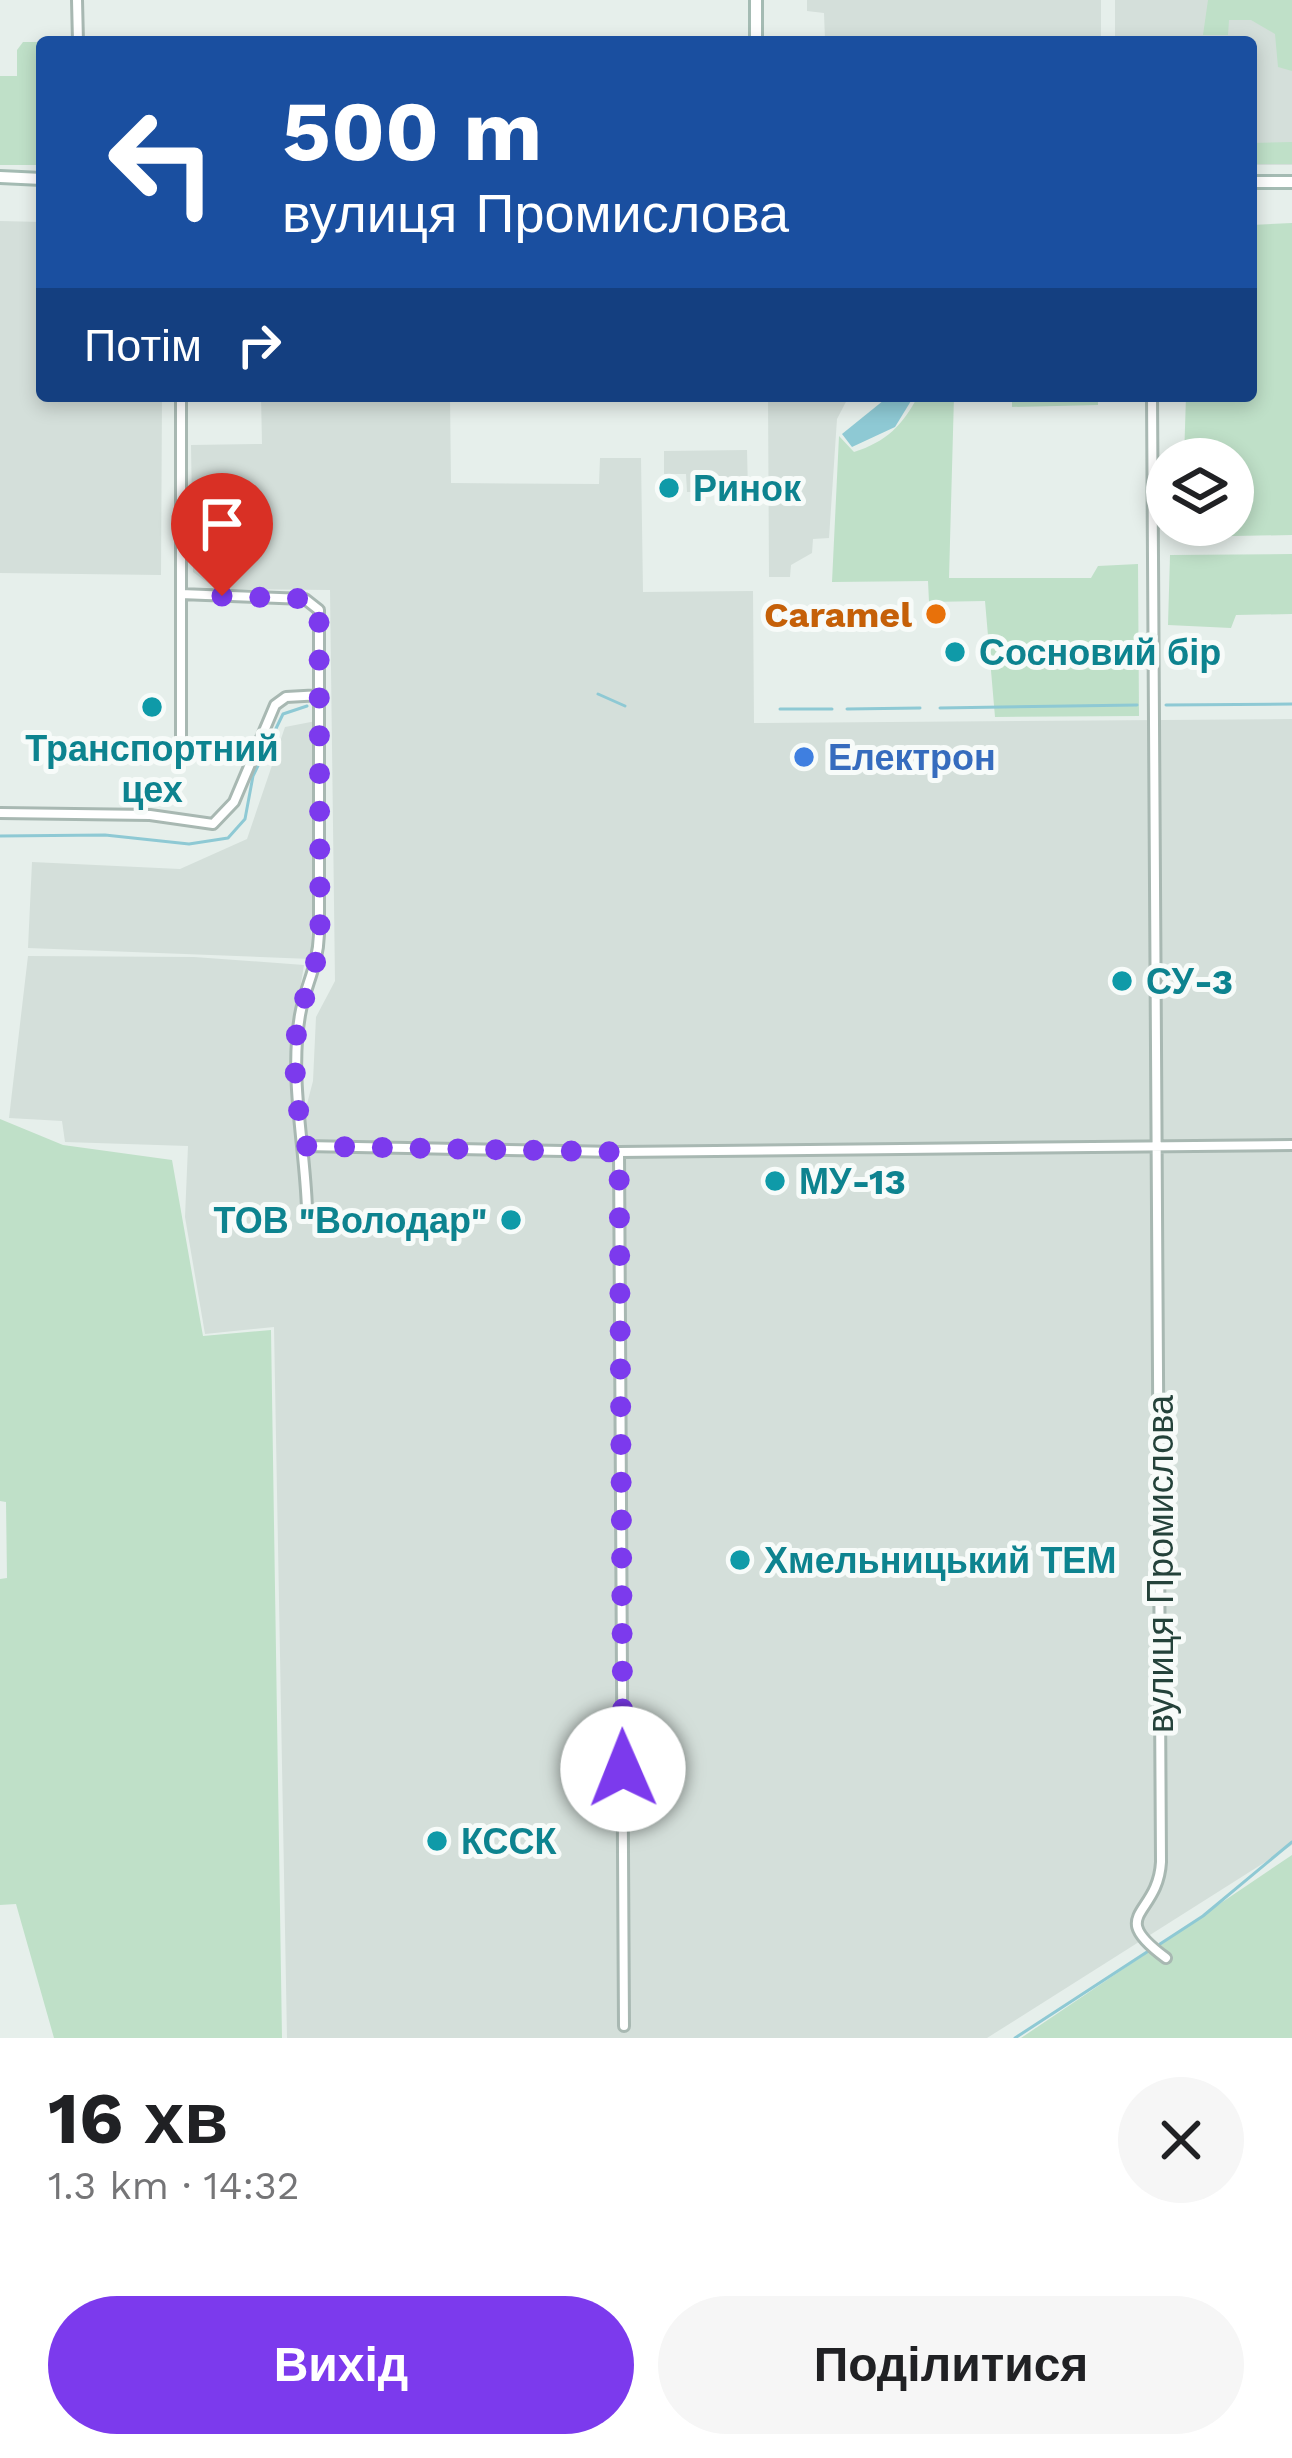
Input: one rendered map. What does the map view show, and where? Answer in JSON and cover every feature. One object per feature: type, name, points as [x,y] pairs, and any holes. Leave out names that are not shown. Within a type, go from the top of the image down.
[{"type":"main road","points":[[756,0],[756,36]]},
{"type":"main road","points":[[0,177],[36,179]]},
{"type":"main road","points":[[1257,182],[1292,182]]},
{"type":"street","points":[[77,0],[78,36]]},
{"type":"street","points":[[181,402],[181,742]]},
{"type":"street","name":"вулиця Промислова","points":[[1152,402],[1161,1862],[1159,1887],[1135,1915],[1133,1927],[1138,1937],[1166,1958]]},
{"type":"street","points":[[181,594],[312,601],[319,614],[318,969],[300,1013],[297,1110],[305,1146],[307,1209]]},
{"type":"street","points":[[0,813],[150,815],[213,824],[234,802],[275,705],[286,697],[322,695]]},
{"type":"street","points":[[305,1146],[619,1152],[1292,1145]]},
{"type":"street","points":[[619,1152],[625,2026]]},
{"type":"shaded area","points":[[807,0],[1101,0],[1101,36],[825,36],[824,13],[807,11]]},
{"type":"shaded area","points":[[1115,0],[1292,0],[1292,165],[1257,165],[1257,36],[1115,36]]},
{"type":"shaded area","points":[[0,221],[36,222],[36,402],[162,402],[161,575],[0,573]]},
{"type":"shaded area","points":[[261,402],[450,402],[451,483],[599,484],[600,458],[641,458],[643,592],[753,591],[754,723],[1292,719],[1292,1845],[987,2038],[287,2038],[274,1327],[205,1334],[185,1217],[188,1146],[65,1142],[62,1121],[9,1118],[28,956],[194,957],[304,965],[295,1020],[295,1150],[313,1081],[316,1017],[335,981],[330,590],[216,589],[193,572],[191,445],[262,444]]},
{"type":"shaded area","name":"Ринок","points":[[768,402],[846,402],[837,419],[829,538],[813,539],[812,553],[791,565],[790,577],[769,577]]},
{"type":"shaded area","name":"Ринок","points":[[747,450],[748,491],[687,492],[686,474],[664,474],[664,451]]},
{"type":"shaded area","points":[[316,721],[311,959],[28,948],[32,862],[180,869],[247,839],[285,727]]},
{"type":"green space","points":[[1208,0],[1292,0],[1292,71],[1278,67],[1275,34],[1251,20],[1229,20],[1228,35],[1203,35]]},
{"type":"green space","points":[[23,42],[36,42],[36,165],[0,165],[0,76],[17,76],[17,50]]},
{"type":"green space","points":[[1292,142],[1292,164],[1257,164],[1257,143]]},
{"type":"green space","points":[[1292,223],[1292,535],[1254,536],[1254,438],[1185,438],[1186,402],[1257,402],[1257,225]]},
{"type":"green space","points":[[914,402],[954,402],[949,578],[1091,578],[1098,566],[1138,564],[1139,716],[995,717],[985,601],[929,602],[928,581],[832,582],[839,436],[854,452],[884,438]]},
{"type":"green space","points":[[1012,402],[1098,402],[1098,405],[1012,407]]},
{"type":"green space","points":[[1292,554],[1292,614],[1236,615],[1231,628],[1168,625],[1170,555]]},
{"type":"green space","points":[[0,1119],[63,1145],[172,1160],[203,1336],[271,1330],[282,2038],[54,2038],[16,1904],[0,1905],[0,1579],[7,1578],[6,1502],[0,1501]]},
{"type":"green space","points":[[1292,1855],[1292,2038],[1021,2038]]},
{"type":"water","points":[[882,402],[910,402],[895,427],[852,447],[842,434]]},
{"type":"waterway","points":[[598,694],[625,706]]},
{"type":"waterway","points":[[1166,705],[1292,704]]},
{"type":"waterway","points":[[940,708],[1137,705]]},
{"type":"waterway","points":[[0,836],[105,835],[189,844],[228,838],[245,819],[253,776],[283,714],[307,706]]},
{"type":"waterway","points":[[847,709],[920,708]]},
{"type":"waterway","points":[[780,709],[832,709]]},
{"type":"waterway","points":[[1160,1944],[1203,1916],[1292,1842]]},
{"type":"waterway","points":[[1015,2038],[1150,1950]]},
{"type":"place","name":"Ринок","points":[[669,488]]},
{"type":"place","name":"Caramel","points":[[936,614]]},
{"type":"place","name":"Сосновий бір","points":[[955,652]]},
{"type":"place","name":"Транспортний цех","points":[[152,707]]},
{"type":"place","name":"Електрон","points":[[804,757]]},
{"type":"place","name":"СУ-3","points":[[1122,981]]},
{"type":"place","name":"МУ-13","points":[[775,1181]]},
{"type":"place","name":"ТОВ \"Володар\"","points":[[511,1220]]},
{"type":"place","name":"Хмельницький ТЕМ","points":[[740,1560]]},
{"type":"place","name":"КССК","points":[[437,1841]]},
{"type":"route","points":[[222,596],[309,599],[319,614],[320,934],[318,969],[300,1013],[297,1110],[305,1146],[619,1152],[623,1769]]}]
